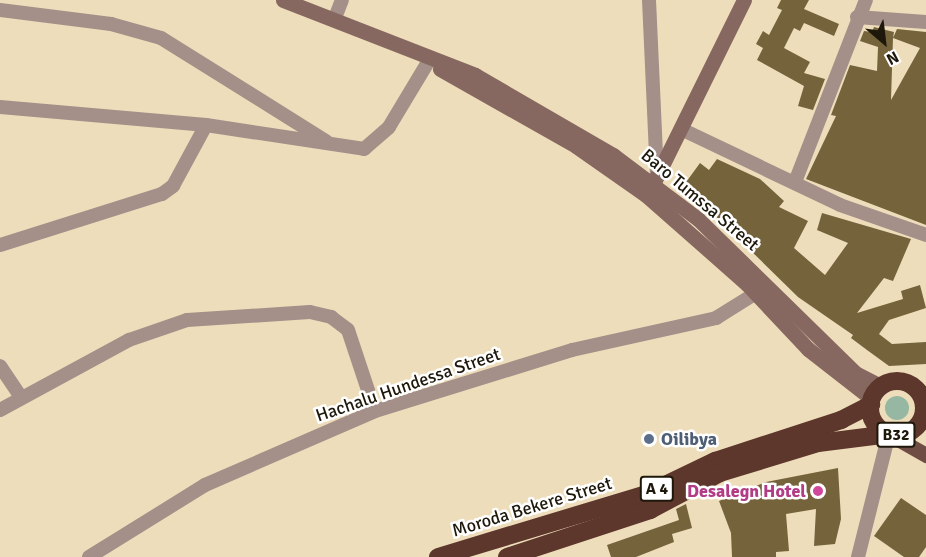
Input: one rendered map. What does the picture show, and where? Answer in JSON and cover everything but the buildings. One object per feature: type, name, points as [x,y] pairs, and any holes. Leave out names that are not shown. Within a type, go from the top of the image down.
[{"type":"highway","name":"B32","points":[[907,383],[924,409],[904,434],[889,434],[875,423],[875,397],[907,383]]},
{"type":"highway","name":"Moroda Bekere Street","points":[[507,557],[647,502],[718,467],[841,420],[875,397]]},
{"type":"highway","name":"Moroda Bekere Street","points":[[718,467],[818,443],[889,434]]},
{"type":"highway","name":"Moroda Bekere Street","points":[[438,557],[647,502]]},
{"type":"main road","name":"B32","points":[[889,434],[926,455]]},
{"type":"street","name":"Baro Tumssa Street","points":[[283,0],[404,46],[506,91],[652,185],[771,286],[855,373],[875,397]]},
{"type":"street","points":[[335,18],[342,0]]},
{"type":"street","points":[[649,0],[652,185]]},
{"type":"street","points":[[652,185],[744,0]]},
{"type":"street","points":[[795,182],[856,17],[866,0]]},
{"type":"street","points":[[0,10],[111,24],[161,38],[331,144]]},
{"type":"street","points":[[856,17],[926,22]]},
{"type":"street","name":"Baro Tumssa Street","points":[[404,46],[576,146],[652,185],[808,348],[875,397]]},
{"type":"street","points":[[0,107],[207,125],[331,144],[354,150],[374,145],[428,62]]},
{"type":"street","points":[[0,245],[162,194],[173,186],[207,125]]},
{"type":"street","points":[[681,129],[848,208],[926,235]]},
{"type":"street","name":"Hachalu Hundessa Street","points":[[89,557],[205,484],[375,411],[572,350],[716,318],[756,293]]},
{"type":"street","points":[[0,411],[20,396],[129,340],[187,320],[310,312],[331,317],[348,330],[375,411]]},
{"type":"street","points":[[0,366],[20,396]]},
{"type":"street","points":[[858,557],[889,434]]},
{"type":"green space","points":[[897,396],[906,399],[909,408],[906,417],[897,420],[888,417],[885,408],[888,399]]},
{"type":"place","name":"Oilibya","points":[[649,439]]},
{"type":"place","name":"Desalegn Hotel","points":[[818,491]]}]
